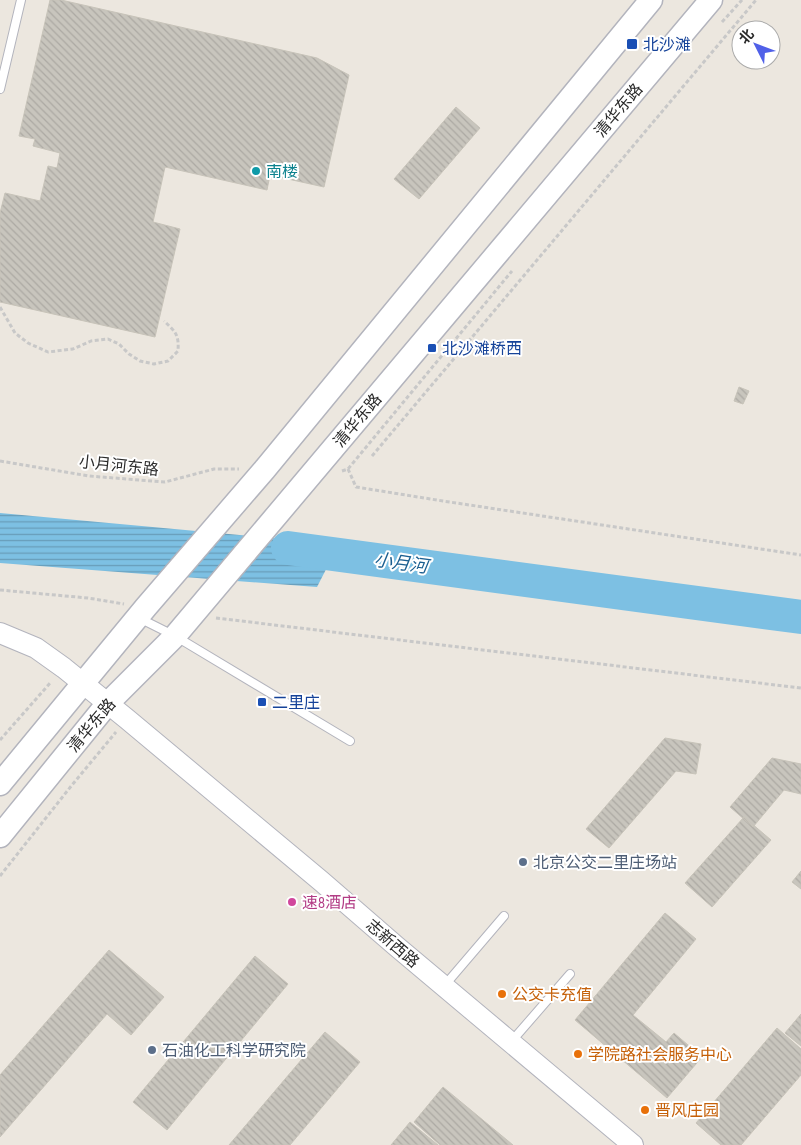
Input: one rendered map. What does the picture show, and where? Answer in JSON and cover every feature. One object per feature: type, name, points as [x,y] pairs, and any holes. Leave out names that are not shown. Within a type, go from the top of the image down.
[{"type":"main road","name":"清华东路","points":[[0,784],[142,612],[265,469],[652,0]]},
{"type":"main road","name":"清华东路","points":[[0,836],[108,703],[175,636],[214,603],[300,488],[711,0]]},
{"type":"street","name":"志新西路","points":[[0,633],[36,648],[128,719],[633,1145]]},
{"type":"lane","points":[[0,89],[21,0]]},
{"type":"lane","points":[[142,612],[175,636],[350,741]]},
{"type":"lane","points":[[443,986],[504,916]]},
{"type":"lane","points":[[510,1042],[570,974]]},
{"type":"path","points":[[372,456],[756,0]]},
{"type":"path","points":[[0,307],[15,333],[28,344],[48,352],[73,349],[91,341],[108,339],[119,344],[140,361],[154,364],[168,361],[178,351],[179,339],[174,330],[164,321]]},
{"type":"path","name":"小月河东路","points":[[0,461],[89,476],[165,482],[214,469],[265,469]]},
{"type":"path","points":[[348,469],[356,487],[443,502],[801,555]]},
{"type":"path","points":[[0,590],[88,598],[142,612]]},
{"type":"path","points":[[214,603],[212,618],[801,688]]},
{"type":"path","points":[[0,740],[64,668]]},
{"type":"path","points":[[0,876],[72,785],[128,719]]},
{"type":"water","points":[[0,513],[339,544],[317,587],[0,563]]},
{"type":"building","name":"南楼","points":[[50,0],[61,0],[317,58],[349,75],[324,187],[270,175],[267,190],[165,167],[153,222],[180,229],[155,337],[0,302],[0,213],[5,193],[40,201],[48,166],[57,168],[60,153],[33,146],[35,139],[19,136]]},
{"type":"building","points":[[456,107],[480,128],[419,199],[394,179]]},
{"type":"building","points":[[739,387],[749,391],[743,404],[734,401]]},
{"type":"building","points":[[665,738],[701,744],[696,774],[676,771],[609,848],[586,829]]},
{"type":"building","points":[[772,758],[801,764],[801,794],[784,790],[753,827],[730,807]]},
{"type":"building","points":[[744,817],[771,840],[712,907],[685,883]]},
{"type":"building","points":[[801,871],[801,889],[792,882]]},
{"type":"building","points":[[665,913],[696,939],[633,1015],[666,1042],[674,1033],[702,1057],[667,1098],[575,1020]]},
{"type":"building","points":[[109,950],[164,997],[131,1035],[107,1014],[0,1137],[0,1075]]},
{"type":"building","points":[[255,956],[288,984],[167,1130],[133,1102]]},
{"type":"building","points":[[801,1014],[801,1046],[785,1033]]},
{"type":"building","points":[[777,1028],[801,1049],[801,1075],[741,1145],[721,1145],[696,1123]]},
{"type":"building","points":[[325,1032],[360,1062],[290,1145],[229,1145]]},
{"type":"building","points":[[443,1087],[513,1145],[440,1145],[414,1122]]},
{"type":"building","points":[[410,1122],[438,1145],[391,1145]]},
{"type":"waterway","name":"小月河","points":[[288,548],[801,617]]},
{"type":"place","name":"北沙滩","points":[[632,44]]},
{"type":"place","name":"南楼","points":[[256,171]]},
{"type":"place","name":"北沙滩桥西","points":[[432,348]]},
{"type":"place","name":"二里庄","points":[[262,702]]},
{"type":"place","name":"北京公交二里庄场站","points":[[523,862]]},
{"type":"place","name":"速8酒店","points":[[292,902]]},
{"type":"place","name":"公交卡充值","points":[[502,994]]},
{"type":"place","name":"石油化工科学研究院","points":[[152,1050]]},
{"type":"place","name":"学院路社会服务中心","points":[[578,1054]]},
{"type":"place","name":"晋风庄园","points":[[645,1110]]}]
